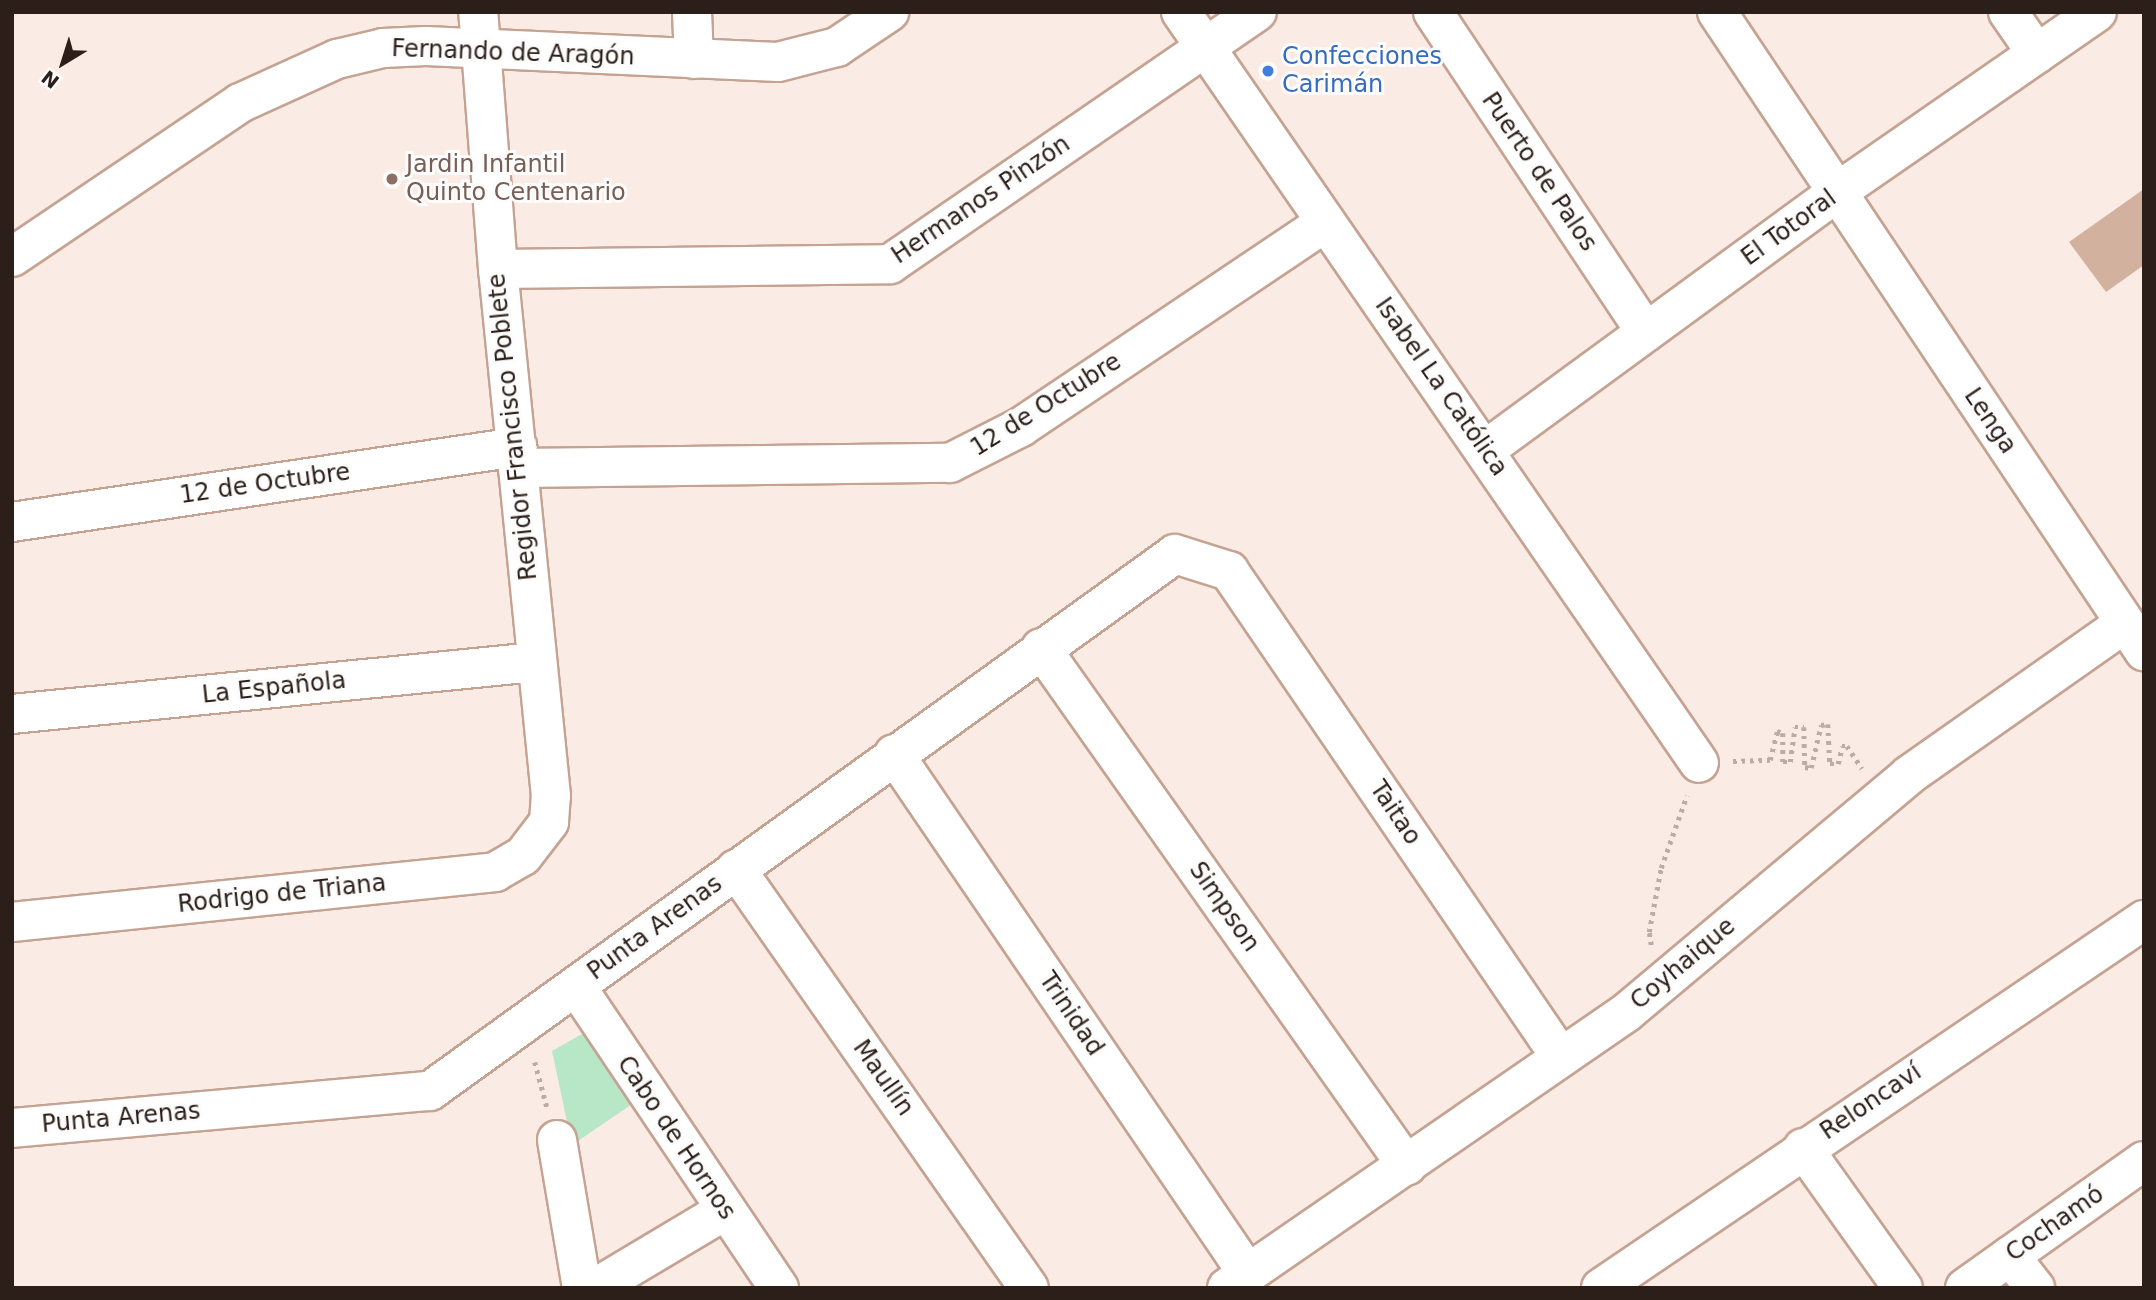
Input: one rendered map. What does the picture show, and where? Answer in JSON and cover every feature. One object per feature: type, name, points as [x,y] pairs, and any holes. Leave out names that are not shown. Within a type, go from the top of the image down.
[{"type":"street","name":"Regidor Francisco Poblete","points":[[478,12],[498,269],[551,796],[549,822],[539,838]]},
{"type":"street","points":[[692,12],[694,59]]},
{"type":"street","name":"Fernando de Aragón","points":[[12,257],[240,103],[303,71],[383,48],[778,62],[837,47],[889,12]]},
{"type":"street","name":"Isabel La Católica","points":[[1181,12],[1699,763]]},
{"type":"street","name":"Hermanos Pinzón","points":[[498,269],[890,264],[1257,12]]},
{"type":"street","name":"Puerto de Palos","points":[[1433,12],[1646,332]]},
{"type":"street","name":"Lenga","points":[[1717,12],[2134,637]]},
{"type":"street","points":[[2008,12],[2037,54]]},
{"type":"street","name":"El Totoral","points":[[1485,450],[1837,192],[2097,12]]},
{"type":"street","name":"12 de Octubre","points":[[12,522],[517,458],[950,463],[1021,427],[1326,222]]},
{"type":"street","name":"Punta Arenas","points":[[12,1128],[430,1091],[1175,554],[1229,571]]},
{"type":"street","name":"Taitao","points":[[1229,571],[1560,1056]]},
{"type":"street","name":"Coyhaique","points":[[1238,1281],[1407,1167],[1560,1056],[1627,1012],[1909,775],[2134,637]]},
{"type":"street","name":"Simpson","points":[[1041,648],[1407,1167]]},
{"type":"street","name":"La Española","points":[[12,715],[536,662]]},
{"type":"street","name":"Trinidad","points":[[894,754],[1238,1281]]},
{"type":"street","name":"Rodrigo de Triana","points":[[12,922],[495,872],[523,856],[539,838]]},
{"type":"street","name":"Maullín","points":[[736,869],[1029,1288]]},
{"type":"street","name":"Reloncaví","points":[[1601,1288],[1803,1148],[2144,920]]},
{"type":"street","name":"Cabo de Hornos","points":[[576,986],[724,1211],[779,1288]]},
{"type":"street","points":[[557,1140],[582,1288]]},
{"type":"street","points":[[1803,1148],[1903,1288]]},
{"type":"street","name":"Cochamó","points":[[1965,1288],[2144,1161]]},
{"type":"street","points":[[595,1288],[724,1211]]},
{"type":"street","points":[[2010,1256],[2035,1288]]},
{"type":"path","points":[[1652,953],[1649,932],[1661,868],[1699,763],[1770,760],[1777,732],[1783,733],[1783,762],[1790,762],[1795,727],[1804,727],[1805,767],[1811,768],[1821,724],[1828,724],[1830,764],[1838,764],[1842,746],[1847,746],[1866,774]]},
{"type":"path","points":[[524,1024],[557,1140]]},
{"type":"green space","points":[[589,1030],[635,1102],[572,1145],[552,1051]]},
{"type":"building","points":[[2144,189],[2144,265],[2106,292],[2069,242]]},
{"type":"place","name":"Confecciones Carimán","points":[[1268,71]]},
{"type":"place","name":"Jardin Infantil Quinto Centenario","points":[[392,179]]}]
